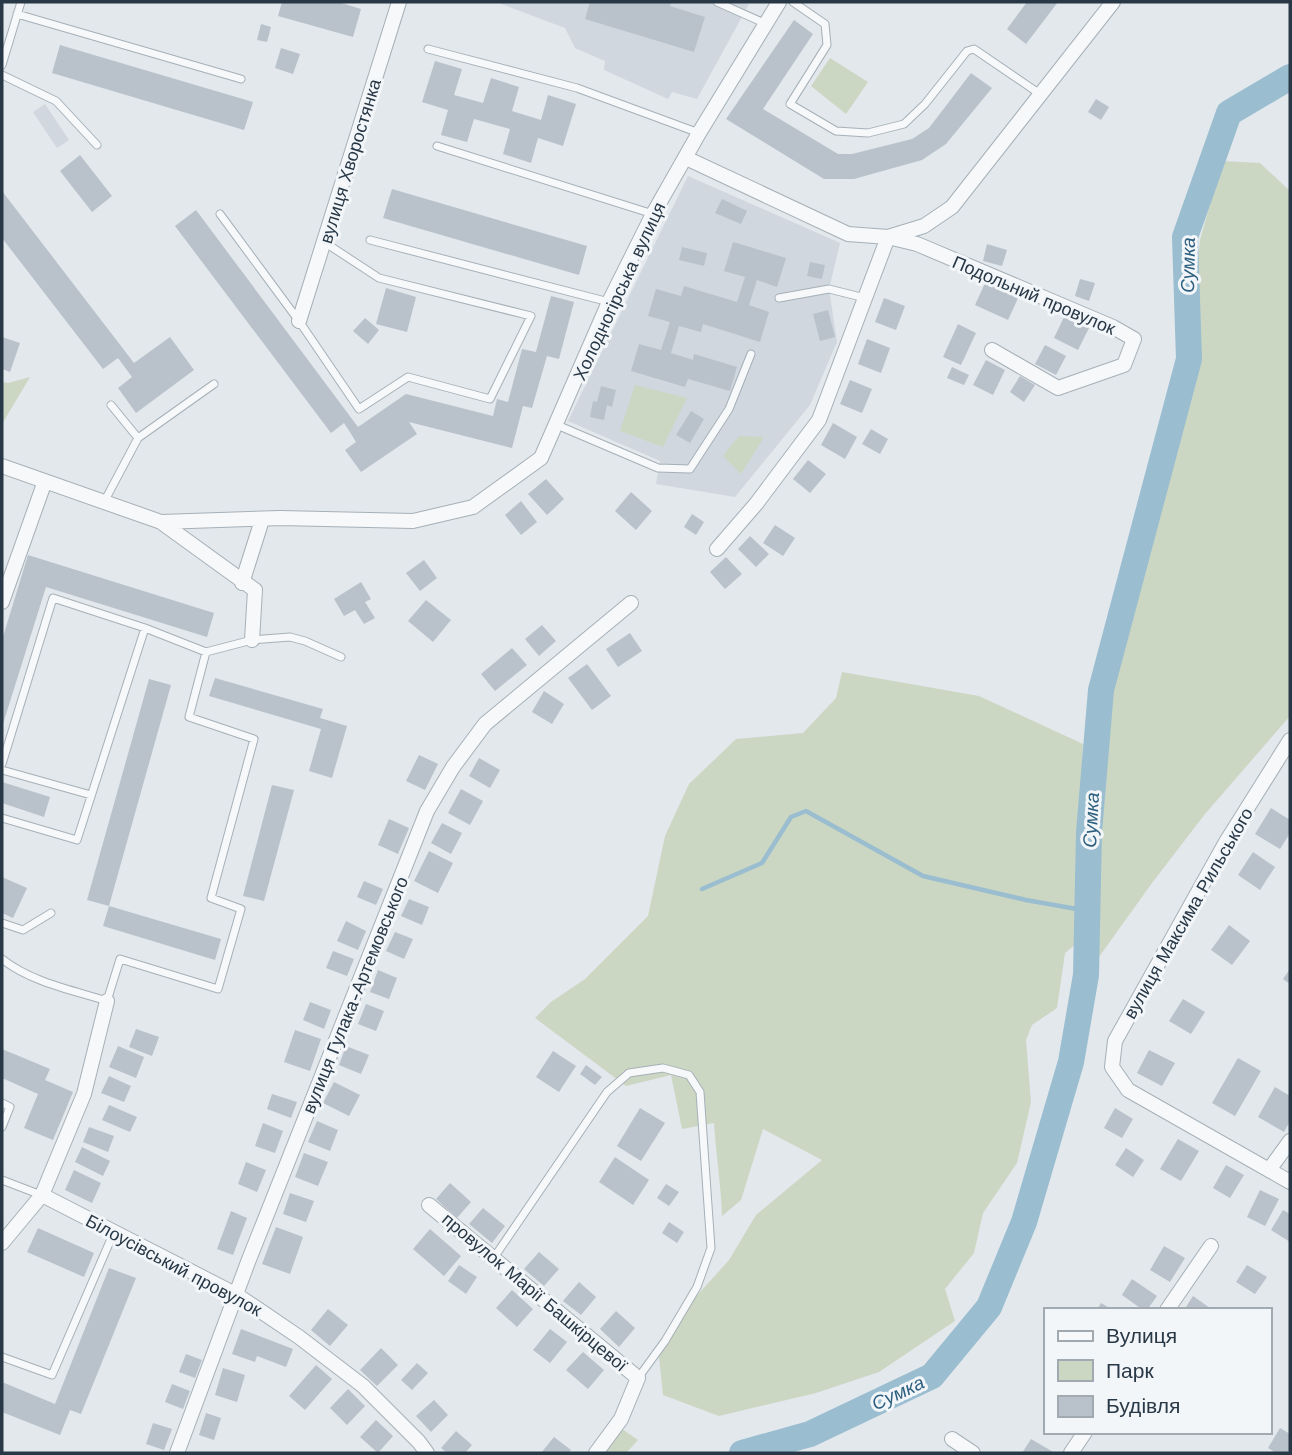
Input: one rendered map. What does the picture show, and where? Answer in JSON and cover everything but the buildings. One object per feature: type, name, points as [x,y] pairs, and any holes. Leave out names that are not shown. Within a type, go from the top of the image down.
[{"type":"street","name":"вулиця Хворостянка","points":[[299,321],[399,2]]},
{"type":"street","name":"Холодногірська вулиця","points":[[161,522],[280,518],[413,521],[473,508],[541,458],[610,302],[653,214],[764,23],[779,2]]},
{"type":"street","points":[[686,158],[848,234],[888,237],[924,226],[952,207],[1113,2]]},
{"type":"street","points":[[717,550],[756,504],[819,420],[888,237]]},
{"type":"street","name":"Подольний провулок","points":[[888,237],[917,244],[1113,327],[1134,339],[1124,365],[1058,388],[992,350]]},
{"type":"street","points":[[2,466],[161,522],[255,590],[252,640]]},
{"type":"street","points":[[2,602],[45,481]]},
{"type":"street","points":[[242,583],[262,520]]},
{"type":"street","name":"вулиця Гулака-Артемовського","points":[[177,1453],[427,811],[453,767],[485,724],[631,603]]},
{"type":"street","name":"вулиця Максима Рильського","points":[[1269,1170],[1128,1090],[1112,1067],[1115,1041],[1226,842],[1290,740]]},
{"type":"street","points":[[2,1243],[42,1195],[84,1094],[107,1001]]},
{"type":"street","points":[[1290,1141],[1269,1170],[1290,1182]]},
{"type":"street","name":"Білоусівський провулок","points":[[42,1195],[237,1295],[299,1337],[363,1386],[427,1453]]},
{"type":"street","name":"провулок Марії Башкірцевої","points":[[429,1205],[638,1378],[621,1419],[596,1453]]},
{"type":"street","points":[[1168,1308],[1210,1246]]},
{"type":"street","points":[[1071,1453],[1084,1434]]},
{"type":"street","points":[[952,1439],[973,1453]]},
{"type":"lane","points":[[2,65],[21,2]]},
{"type":"lane","points":[[717,2],[764,23]]},
{"type":"lane","points":[[793,2],[825,24],[827,45],[790,104],[836,131],[868,133],[904,124],[925,104],[967,51],[974,49],[1040,94]]},
{"type":"lane","points":[[17,14],[241,79]]},
{"type":"lane","points":[[428,49],[577,88],[699,133]]},
{"type":"lane","points":[[2,75],[56,101],[97,145]]},
{"type":"lane","points":[[437,146],[653,214]]},
{"type":"lane","points":[[220,214],[299,321],[359,409],[408,377],[490,399],[531,316],[379,278],[324,242]]},
{"type":"lane","points":[[370,240],[610,302]]},
{"type":"lane","points":[[779,298],[829,289],[865,299]]},
{"type":"lane","points":[[557,425],[658,468],[690,469],[729,409],[751,354]]},
{"type":"lane","points":[[104,502],[138,438],[214,384]]},
{"type":"lane","points":[[111,405],[138,438]]},
{"type":"lane","points":[[2,764],[53,598],[145,628],[206,652],[252,640],[290,637],[306,641],[341,657]]},
{"type":"lane","points":[[2,818],[76,840],[145,628]]},
{"type":"lane","points":[[2,958],[15,969],[48,983],[107,1001],[120,959],[218,989],[241,909],[211,898],[254,738],[189,717],[206,652]]},
{"type":"lane","points":[[2,770],[91,795]]},
{"type":"lane","points":[[2,923],[23,930],[51,913]]},
{"type":"lane","points":[[494,1259],[607,1092],[629,1073],[663,1068],[689,1076],[700,1092],[711,1248],[696,1287],[665,1341],[638,1378]]},
{"type":"lane","points":[[2,1103],[10,1107],[2,1127]]},
{"type":"lane","points":[[2,1180],[42,1195]]},
{"type":"lane","points":[[2,1357],[51,1375],[114,1232]]},
{"type":"shaded area","points":[[496,2],[749,4],[697,99],[672,92],[668,99],[604,70],[605,61],[575,48],[565,28]]},
{"type":"shaded area","points":[[45,104],[69,140],[57,148],[33,112]]},
{"type":"shaded area","points":[[688,176],[840,243],[829,289],[837,342],[810,405],[735,497],[656,484],[660,461],[568,421]]},
{"type":"green space","points":[[830,58],[868,82],[846,114],[811,86]]},
{"type":"green space","points":[[1222,161],[1260,163],[1290,191],[1290,716],[1205,814],[1086,975],[1089,832],[1101,690],[1189,359],[1200,240]]},
{"type":"green space","points":[[30,377],[2,424],[2,382]]},
{"type":"green space","points":[[635,385],[687,398],[663,447],[620,431]]},
{"type":"green space","points":[[739,436],[764,437],[741,474],[723,456]]},
{"type":"green space","points":[[842,672],[979,696],[1083,744],[1077,943],[1065,953],[1057,1008],[1032,1025],[1026,1040],[1031,1102],[1017,1163],[983,1213],[974,1253],[945,1289],[955,1321],[879,1372],[816,1393],[719,1416],[663,1395],[658,1348],[693,1300],[729,1260],[756,1215],[822,1160],[763,1129],[741,1200],[722,1216],[714,1123],[682,1129],[671,1075],[626,1086],[535,1018],[551,1002],[585,979],[648,916],[665,836],[689,784],[736,739],[803,733],[836,698]]},
{"type":"green space","points":[[622,1429],[638,1440],[626,1453],[604,1453]]},
{"type":"waterway","name":"Сумка","points":[[742,1453],[810,1434],[932,1376],[989,1307],[1024,1222],[1071,1062],[1086,975],[1089,832],[1101,690],[1189,359],[1185,237],[1229,113],[1290,77]]},
{"type":"waterway","points":[[702,889],[762,863],[791,817],[806,811],[923,876],[1026,900],[1088,911]]}]
